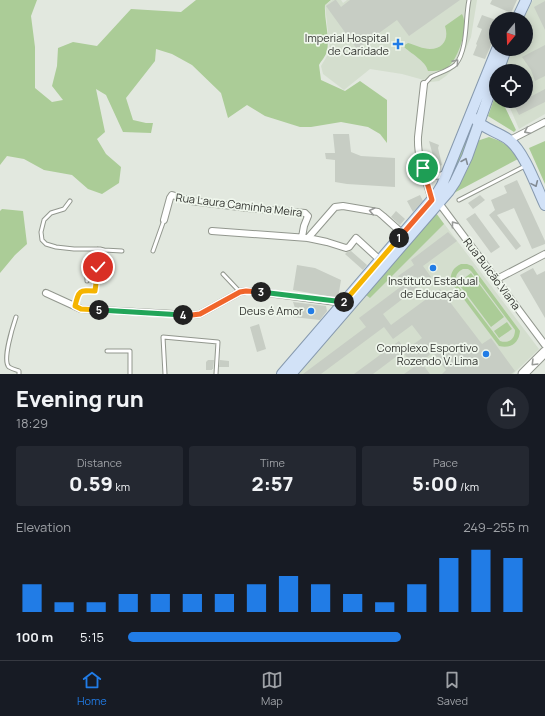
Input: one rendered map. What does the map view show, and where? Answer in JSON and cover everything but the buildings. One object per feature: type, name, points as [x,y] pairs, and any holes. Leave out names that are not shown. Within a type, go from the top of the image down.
[{"type":"main road","points":[[513,12],[518,0]]},
{"type":"main road","points":[[520,12],[526,0]]},
{"type":"main road","points":[[291,374],[436,202],[439,190],[494,56]]},
{"type":"main road","points":[[282,374],[403,234],[449,191],[467,157],[489,93]]},
{"type":"main road","points":[[471,112],[478,122],[510,140],[516,147],[527,165],[545,205]]},
{"type":"main road","points":[[474,138],[495,131]]},
{"type":"main road","points":[[442,185],[455,182]]},
{"type":"main road","points":[[523,374],[545,352]]},
{"type":"street","points":[[424,84],[418,145],[427,181],[436,202]]},
{"type":"street","points":[[510,140],[545,122]]},
{"type":"street","points":[[423,168],[430,175],[437,176],[446,174]]},
{"type":"street","points":[[427,181],[432,184],[442,185]]},
{"type":"street","name":"Rua Laura Caminha Meira","points":[[164,220],[172,195],[191,201],[305,213],[308,216],[304,226],[305,238]]},
{"type":"street","name":"Rua Bulcão Viana","points":[[436,202],[497,279],[545,344]]},
{"type":"street","points":[[305,238],[333,209],[339,206],[378,212],[403,234]]},
{"type":"street","points":[[212,231],[305,238],[346,248],[349,247],[356,238],[380,260]]},
{"type":"street","points":[[497,279],[545,254]]},
{"type":"street","points":[[46,293],[81,309],[192,315],[200,314],[240,292],[246,291],[344,302]]},
{"type":"lane","points":[[424,84],[431,78],[455,64],[460,57],[465,39],[470,0]]},
{"type":"lane","points":[[459,200],[527,165]]},
{"type":"lane","points":[[70,202],[64,209],[52,213],[44,220],[41,232],[42,240],[46,244],[74,249],[122,251]]},
{"type":"lane","points":[[153,251],[164,220]]},
{"type":"lane","points":[[86,281],[87,264],[98,249]]},
{"type":"lane","points":[[75,306],[81,291],[95,291],[100,253],[104,250]]},
{"type":"lane","points":[[223,274],[240,292]]},
{"type":"lane","points":[[16,317],[10,338],[7,359],[8,366],[19,371],[19,374]]},
{"type":"lane","points":[[165,374],[163,337],[218,342],[216,374]]},
{"type":"lane","points":[[106,351],[130,351],[130,374]]},
{"type":"shaded area","name":"Imperial Hospital de Caridade","points":[[332,0],[341,0],[343,3],[347,0],[477,0],[471,37],[465,51],[458,64],[439,81],[431,82],[402,74],[370,69],[344,90],[323,74],[321,66],[330,51],[325,5]]},
{"type":"shaded area","points":[[533,0],[545,0],[545,114],[519,129],[510,108],[533,108],[533,64],[506,64],[508,56],[533,56],[533,12],[527,12]]},
{"type":"shaded area","name":"Instituto Estadual de Educação","points":[[436,213],[539,349],[513,374],[294,374]]},
{"type":"green space","points":[[0,0],[37,0],[31,16],[35,47],[35,88],[52,102],[63,100],[52,86],[57,66],[58,48],[73,42],[97,46],[131,9],[181,12],[196,0],[331,0],[325,5],[328,45],[325,57],[319,65],[321,80],[345,91],[360,81],[387,100],[387,143],[380,134],[368,127],[341,122],[311,127],[300,127],[265,116],[247,105],[228,118],[221,93],[192,65],[172,54],[156,49],[155,61],[126,98],[133,120],[153,123],[151,133],[123,132],[106,95],[96,89],[105,132],[97,139],[106,154],[121,167],[119,183],[102,194],[88,189],[72,175],[44,170],[24,159],[7,156],[0,165]]},
{"type":"green space","points":[[462,14],[464,19],[464,33],[462,41],[453,62],[447,68],[428,71],[427,67],[421,61],[403,46],[408,43],[427,49],[435,49],[439,47],[446,39],[445,26]]},
{"type":"green space","points":[[491,108],[505,108],[516,130],[514,132],[488,116]]},
{"type":"green space","points":[[472,121],[475,126],[464,156],[453,176],[448,179]]},
{"type":"green space","points":[[489,137],[500,141],[512,149],[518,159],[454,193],[468,168],[477,141]]},
{"type":"green space","points":[[545,141],[545,184],[529,148]]},
{"type":"green space","points":[[2,209],[23,211],[27,244],[15,255],[0,273],[0,211]]},
{"type":"green space","points":[[436,213],[444,224],[370,298],[366,295]]},
{"type":"green space","points":[[461,264],[467,264],[472,266],[520,331],[518,339],[514,344],[507,347],[499,346],[451,282],[452,273]],"holes":[[[468,269],[515,330],[514,336],[511,340],[506,342],[500,341],[456,283],[456,276],[459,271]]]},
{"type":"green space","points":[[471,273],[504,317],[491,327],[458,283]]},
{"type":"green space","points":[[507,322],[512,329],[499,338],[494,331]]},
{"type":"place","name":"Imperial Hospital de Caridade","points":[[398,44]]},
{"type":"place","name":"Instituto Estadual de Educação","points":[[433,268]]},
{"type":"place","name":"Deus é Amor","points":[[311,311]]},
{"type":"place","name":"Complexo Esportivo Rozendo V. Lima","points":[[486,354]]},
{"type":"route","points":[[98,267],[95,291],[82,290],[79,293],[75,306],[78,308],[192,315],[200,314],[240,292],[246,291],[344,302],[432,200],[423,168]]}]
